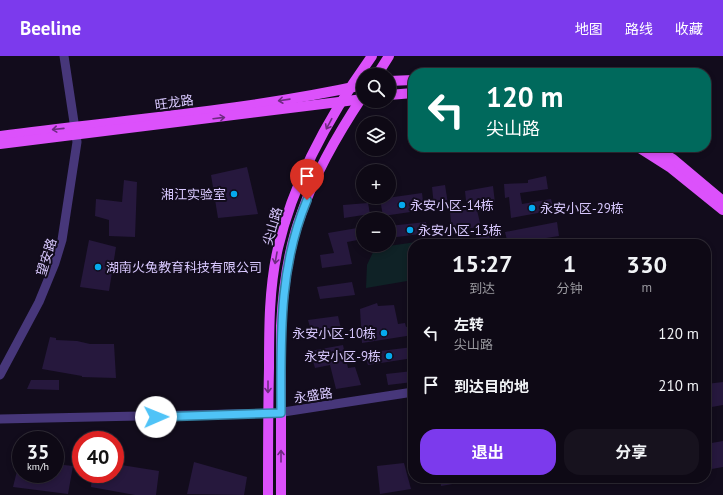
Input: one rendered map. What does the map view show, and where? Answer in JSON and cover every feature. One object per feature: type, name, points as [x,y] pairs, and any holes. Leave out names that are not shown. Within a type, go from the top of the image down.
[{"type":"main road","name":"尖山路","points":[[268,495],[269,316],[278,249],[301,179],[330,121],[372,56]]},
{"type":"main road","points":[[381,68],[389,56]]},
{"type":"main road","points":[[396,81],[408,80]]},
{"type":"main road","name":"旺龙路","points":[[0,144],[198,112],[318,95],[356,87]]},
{"type":"main road","points":[[396,94],[408,93]]},
{"type":"main road","name":"旺龙路","points":[[0,136],[78,131],[356,99]]},
{"type":"main road","name":"尖山路","points":[[281,495],[281,326],[283,299],[294,241],[301,213],[320,170],[356,108]]},
{"type":"main road","points":[[646,152],[672,168],[723,210]]},
{"type":"main road","points":[[661,152],[678,163],[723,201]]},
{"type":"street","points":[[64,56],[78,131]]},
{"type":"street","name":"望安路","points":[[0,375],[39,302],[55,263],[65,221],[78,131]]},
{"type":"street","name":"望安路","points":[[0,384],[17,350],[43,305],[59,265],[69,222],[80,149],[78,131]]},
{"type":"street","name":"永盛路","points":[[281,411],[408,390]]},
{"type":"street","name":"永盛路","points":[[0,420],[268,412],[408,393]]},
{"type":"street","name":"永盛路","points":[[0,416],[268,412]]},
{"type":"green space","points":[[408,243],[408,281],[366,288],[367,265],[373,252],[396,252],[396,245]]},
{"type":"building","name":"湘江实验室","points":[[247,167],[258,214],[218,218],[211,175]]},
{"type":"building","points":[[546,176],[548,189],[520,193],[522,204],[551,199],[554,210],[511,218],[509,197],[505,198],[504,184],[528,183],[528,180]]},
{"type":"building","points":[[124,180],[137,182],[135,237],[109,236],[109,220],[95,216],[96,199],[122,202]]},
{"type":"building","points":[[445,185],[448,204],[434,206],[432,187]]},
{"type":"building","points":[[493,186],[495,203],[476,206],[481,227],[452,230],[450,212],[467,210],[465,191]]},
{"type":"building","name":"永安小区-14栋","points":[[422,193],[424,210],[396,214],[396,212],[382,212],[381,204],[396,204],[396,197]]},
{"type":"building","points":[[368,204],[370,212],[356,212],[356,216],[344,218],[343,205]]},
{"type":"building","name":"永安小区-13栋","points":[[426,222],[428,233],[396,237],[396,225]]},
{"type":"building","points":[[557,222],[559,236],[540,239],[507,239],[505,232]]},
{"type":"building","points":[[356,228],[356,240],[347,242],[352,264],[322,268],[320,255],[334,253],[328,233]]},
{"type":"building","points":[[495,235],[496,239],[468,239]]},
{"type":"building","name":"湖南火兔教育科技有限公司","points":[[89,240],[116,247],[109,291],[80,287]]},
{"type":"building","points":[[352,282],[355,295],[320,299],[317,287]]},
{"type":"building","points":[[377,303],[378,306],[394,305],[398,324],[405,323],[406,327],[408,326],[408,336],[362,343],[360,309]]},
{"type":"building","points":[[338,316],[342,333],[313,338],[308,320]]},
{"type":"building","points":[[50,337],[56,338],[56,340],[77,341],[90,344],[114,344],[116,378],[82,377],[42,369]]},
{"type":"building","points":[[343,345],[348,368],[355,367],[361,385],[336,389],[330,365],[315,368],[310,351]]},
{"type":"building","name":"永安小区-9栋","points":[[408,348],[408,359],[368,365],[364,353]]},
{"type":"building","points":[[408,372],[408,383],[388,385],[386,374]]},
{"type":"building","points":[[31,380],[59,380],[59,390],[27,389]]},
{"type":"building","points":[[723,382],[723,405],[711,407],[711,383]]},
{"type":"building","points":[[723,441],[723,467],[711,469],[711,443]]},
{"type":"building","points":[[194,462],[247,477],[244,495],[187,494]]},
{"type":"building","points":[[404,463],[408,483],[409,483],[411,489],[380,494],[377,466]]},
{"type":"building","points":[[64,465],[72,466],[68,494],[13,487],[14,483],[64,483]]},
{"type":"building","points":[[124,465],[159,471],[156,495],[135,495],[91,487],[91,483],[124,483]]},
{"type":"building","points":[[441,483],[458,483],[441,486]]},
{"type":"place","name":"湘江实验室","points":[[234,194]]},
{"type":"place","name":"永安小区-14栋","points":[[402,205]]},
{"type":"place","name":"永安小区-29栋","points":[[532,208]]},
{"type":"place","name":"永安小区-13栋","points":[[410,230]]},
{"type":"place","name":"湖南火兔教育科技有限公司","points":[[98,267]]},
{"type":"place","name":"永安小区-10栋","points":[[384,333]]},
{"type":"place","name":"永安小区-9栋","points":[[389,356]]},
{"type":"route","points":[[156,417],[281,413],[281,326],[283,299],[286,275],[292,249],[301,213],[307,200]]}]
